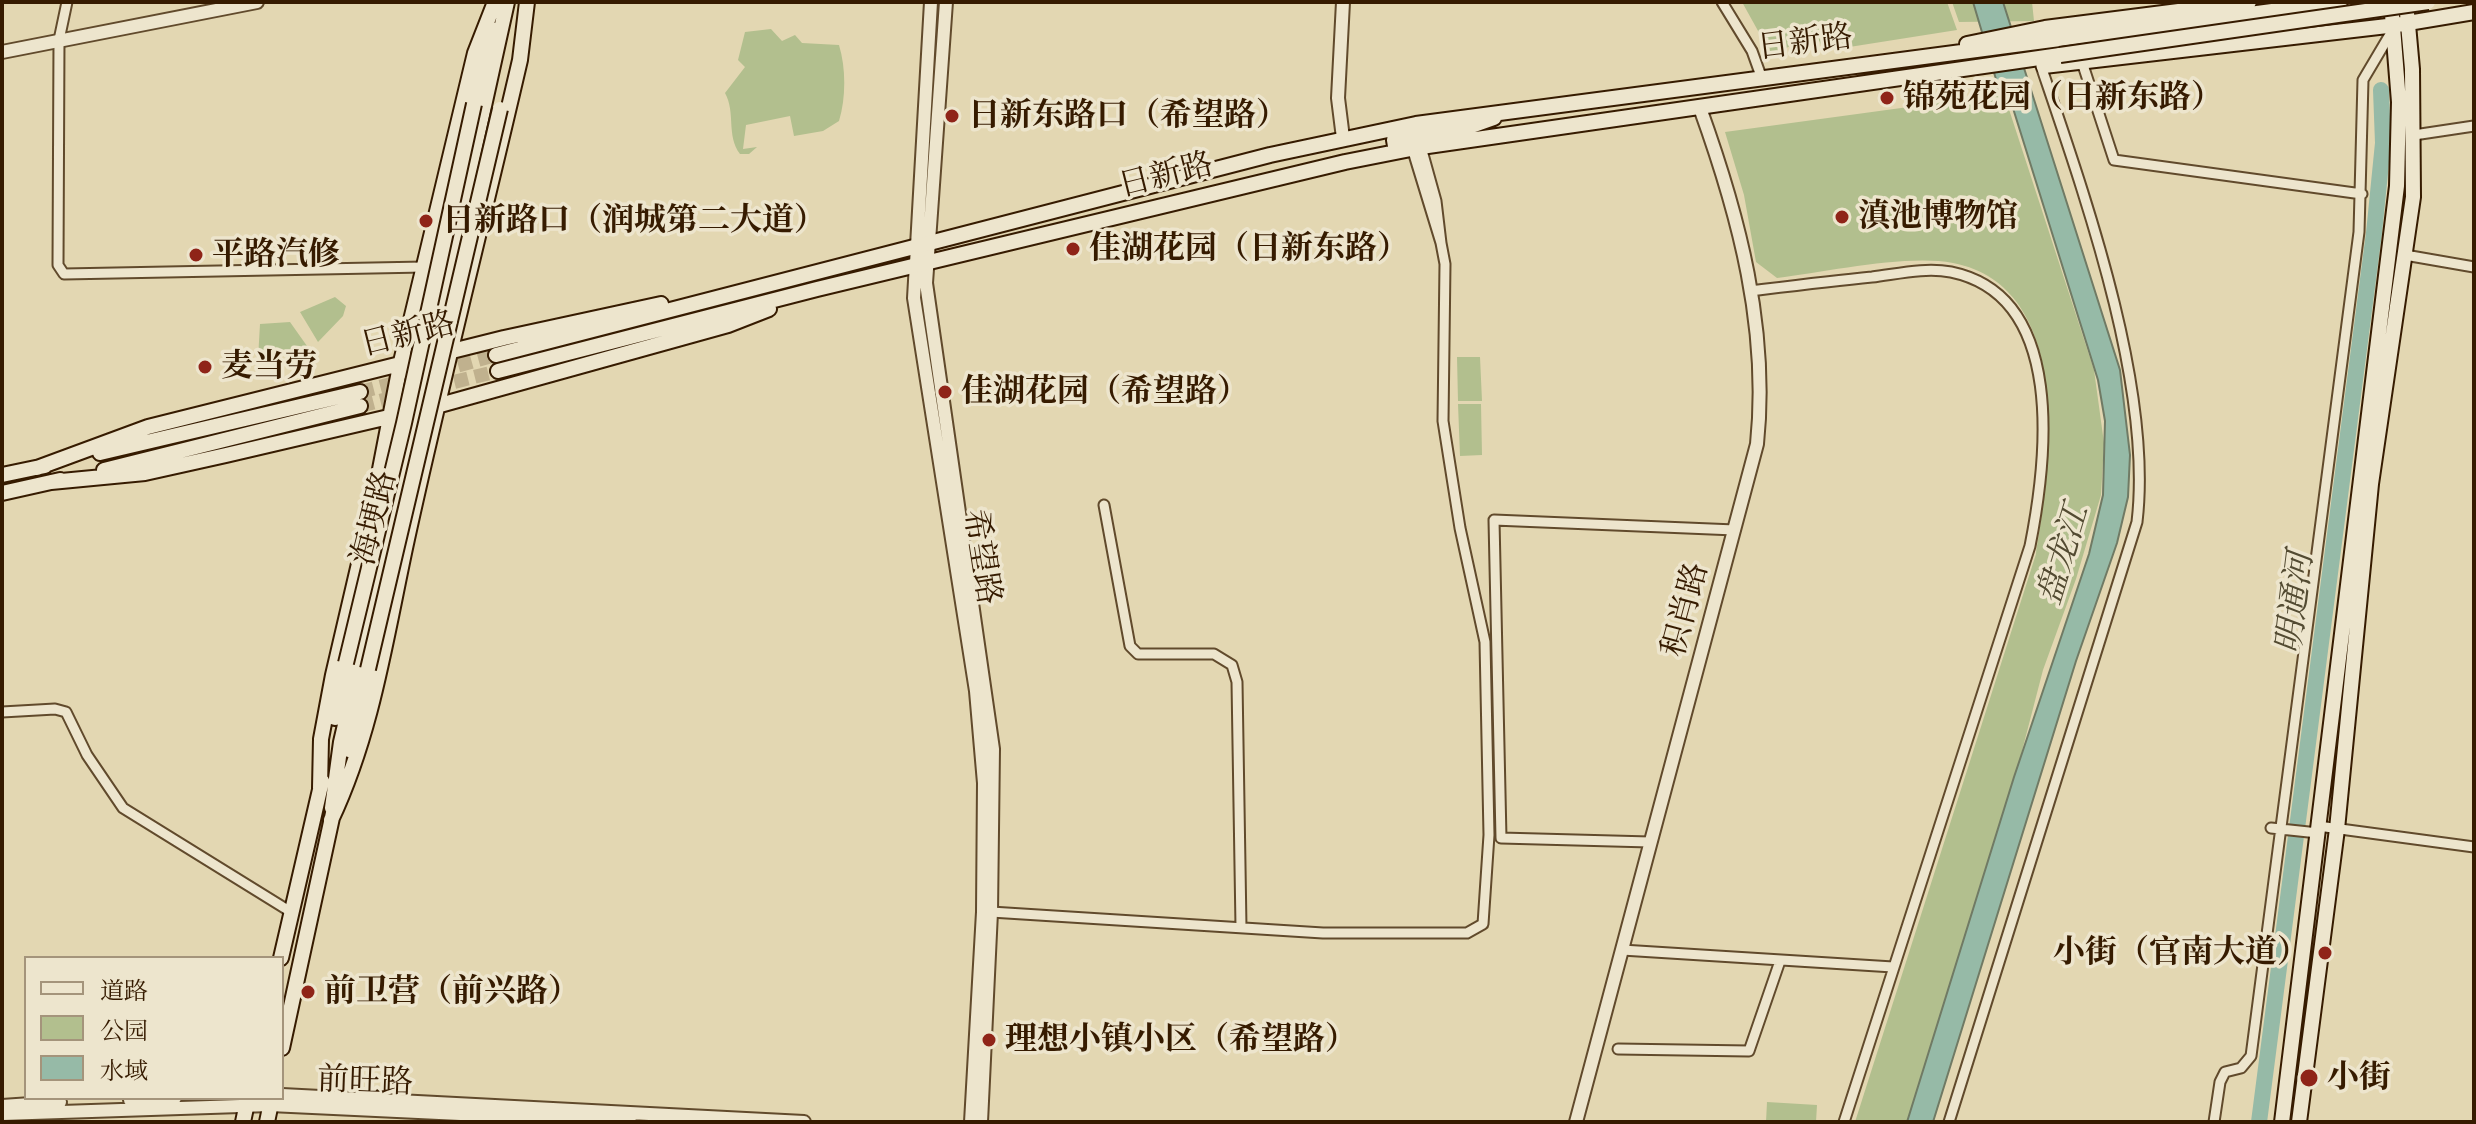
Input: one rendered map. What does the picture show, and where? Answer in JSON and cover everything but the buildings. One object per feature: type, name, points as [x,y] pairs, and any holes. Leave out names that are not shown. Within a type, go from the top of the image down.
[{"type":"main road","name":"海埂路","points":[[281,956],[498,2]]},
{"type":"main road","points":[[320,788],[321,739],[333,675],[400,366],[475,53],[498,2]]},
{"type":"main road","points":[[440,405],[428,385],[428,359],[507,2]]},
{"type":"main road","name":"海埂路","points":[[284,1039],[331,820],[500,109],[518,2]]},
{"type":"main road","points":[[331,820],[349,781],[374,702],[407,538],[520,60],[527,2]]},
{"type":"main road","name":"日新路","points":[[496,355],[1343,138],[1528,106],[1761,76],[1880,61],[1980,58],[2037,50],[2249,2]]},
{"type":"main road","name":"日新路","points":[[2060,48],[2340,2]]},
{"type":"main road","points":[[2299,1122],[2337,829],[2371,484],[2413,197],[2414,135],[2402,24],[2391,2]]},
{"type":"main road","points":[[2282,1122],[2314,830],[2397,186],[2402,24],[2406,2]]},
{"type":"main road","name":"日新路","points":[[498,371],[817,289],[1413,148],[1857,84],[1980,58],[2428,2]]},
{"type":"main road","name":"日新路","points":[[2037,50],[2082,62],[2402,24],[2474,12]]},
{"type":"main road","points":[[1413,148],[1395,146],[1394,140],[1463,129],[1528,106]]},
{"type":"main road","name":"日新路","points":[[37,468],[148,427],[451,354],[504,338],[674,301],[799,279]]},
{"type":"main road","points":[[51,482],[145,473],[440,405],[728,325],[817,289]]},
{"type":"main road","points":[[331,820],[341,742],[418,410],[417,383],[400,366]]},
{"type":"main road","name":"日新路","points":[[2,475],[360,399],[2,493]]},
{"type":"main road","points":[[267,1122],[275,1100]]},
{"type":"main road","points":[[243,1122],[248,1102]]},
{"type":"street","points":[[67,2],[59,37],[58,265],[64,274],[424,267]]},
{"type":"street","points":[[2,52],[219,2]]},
{"type":"street","points":[[2,45],[257,2]]},
{"type":"street","name":"希望路","points":[[923,247],[931,2]]},
{"type":"street","name":"希望路","points":[[946,2],[916,318],[974,676],[983,751],[983,912],[971,1122]]},
{"type":"street","points":[[1343,2],[1338,98],[1343,138]]},
{"type":"street","points":[[1722,2],[1752,51],[1761,76]]},
{"type":"street","points":[[2214,1122],[2220,1082],[2225,1072],[2241,1068],[2251,1056],[2285,829],[2362,194],[2363,80],[2402,24]]},
{"type":"street","points":[[1949,1122],[2133,537],[2140,497],[2133,403],[2118,323],[2077,172],[2037,50]]},
{"type":"street","points":[[2082,62],[2114,160],[2362,194]]},
{"type":"street","name":"积肖路","points":[[1576,1122],[1757,444],[1762,397],[1750,291],[1730,190],[1700,108]]},
{"type":"street","points":[[2414,135],[2474,126]]},
{"type":"street","points":[[991,912],[1323,933],[1467,933],[1485,919],[1489,835],[1485,642],[1463,542],[1443,421],[1445,264],[1413,148]]},
{"type":"street","points":[[2405,255],[2474,267]]},
{"type":"street","name":"希望路","points":[[920,264],[993,749],[991,912],[981,1122]]},
{"type":"street","points":[[1750,291],[1910,272],[1950,272],[1995,290],[2012,307],[2024,328],[2037,368],[2043,453],[2030,546],[1844,1122]]},
{"type":"street","points":[[1104,505],[1130,646],[1138,654],[1214,654],[1232,665],[1237,682],[1239,716],[1241,927]]},
{"type":"street","points":[[1650,842],[1501,838],[1494,520],[1735,530]]},
{"type":"street","points":[[2,712],[55,709],[66,712],[87,755],[123,808],[291,912]]},
{"type":"street","points":[[2271,828],[2337,829],[2474,847]]},
{"type":"street","points":[[1622,950],[1893,967]]},
{"type":"street","points":[[1618,1049],[1749,1051],[1780,961]]},
{"type":"street","name":"前旺路","points":[[284,1099],[804,1122]]},
{"type":"street","points":[[2,1106],[132,1100]]},
{"type":"street","name":"前旺路","points":[[284,1100],[630,1122]]},
{"type":"street","name":"前旺路","points":[[2,1114],[248,1102]]},
{"type":"green space","points":[[1742,2],[1947,2],[1957,30],[1824,51],[1815,32],[1772,56]]},
{"type":"green space","points":[[1952,2],[2032,2],[2034,21],[1959,22]]},
{"type":"green space","points":[[771,29],[782,41],[795,35],[802,43],[839,45],[844,93],[839,121],[823,131],[794,136],[790,116],[746,125],[743,149],[757,147],[749,154],[740,154],[733,139],[725,93],[745,67],[738,60],[745,32]]},
{"type":"green space","points":[[2004,94],[2094,370],[2104,443],[2101,495],[2076,579],[2043,670],[2016,774],[1909,1122],[1855,1122],[2036,554],[2047,474],[2046,384],[2037,342],[2020,306],[1992,279],[1953,263],[1934,261],[1866,265],[1777,278],[1756,262],[1744,195],[1725,132]]},
{"type":"green space","points":[[335,297],[346,306],[343,316],[318,342],[300,312]]},
{"type":"green space","points":[[290,322],[307,346],[258,359],[260,324]]},
{"type":"green space","points":[[1457,357],[1480,357],[1482,401],[1458,401]]},
{"type":"green space","points":[[1458,404],[1481,404],[1482,455],[1460,456]]},
{"type":"green space","points":[[1767,1102],[1817,1105],[1816,1122],[1766,1122]]},
{"type":"water","points":[[1973,2],[2003,2],[2120,370],[2130,455],[2128,497],[2117,543],[2076,661],[1933,1122],[1907,1122],[2014,777],[2089,554],[2103,495],[2105,421],[2098,380],[2012,105],[2001,96]]},
{"type":"waterway","name":"明通河","points":[[2259,1122],[2374,233],[2383,143],[2381,90]]},
{"type":"tunnel","points":[[438,371],[496,355]]},
{"type":"tunnel","points":[[434,387],[498,371]]},
{"type":"tunnel","points":[[360,392],[407,380]]},
{"type":"tunnel","points":[[360,406],[403,395]]},
{"type":"place","name":"锦苑花园（日新东路）","points":[[1887,98]]},
{"type":"place","name":"日新东路口（希望路）","points":[[952,116]]},
{"type":"place","name":"滇池博物馆","points":[[1842,217]]},
{"type":"place","name":"日新路口（润城第二大道）","points":[[426,221]]},
{"type":"place","name":"佳湖花园（日新东路）","points":[[1073,249]]},
{"type":"place","name":"平路汽修","points":[[196,255]]},
{"type":"place","name":"麦当劳","points":[[205,367]]},
{"type":"place","name":"佳湖花园（希望路）","points":[[945,392]]},
{"type":"place","name":"小街（官南大道）","points":[[2325,953]]},
{"type":"place","name":"前卫营（前兴路）","points":[[308,992]]},
{"type":"place","name":"理想小镇小区（希望路）","points":[[989,1040]]},
{"type":"place","name":"小街","points":[[2309,1078]]},
{"type":"water label","name":"盘龙江","points":[[2064,555]]}]
